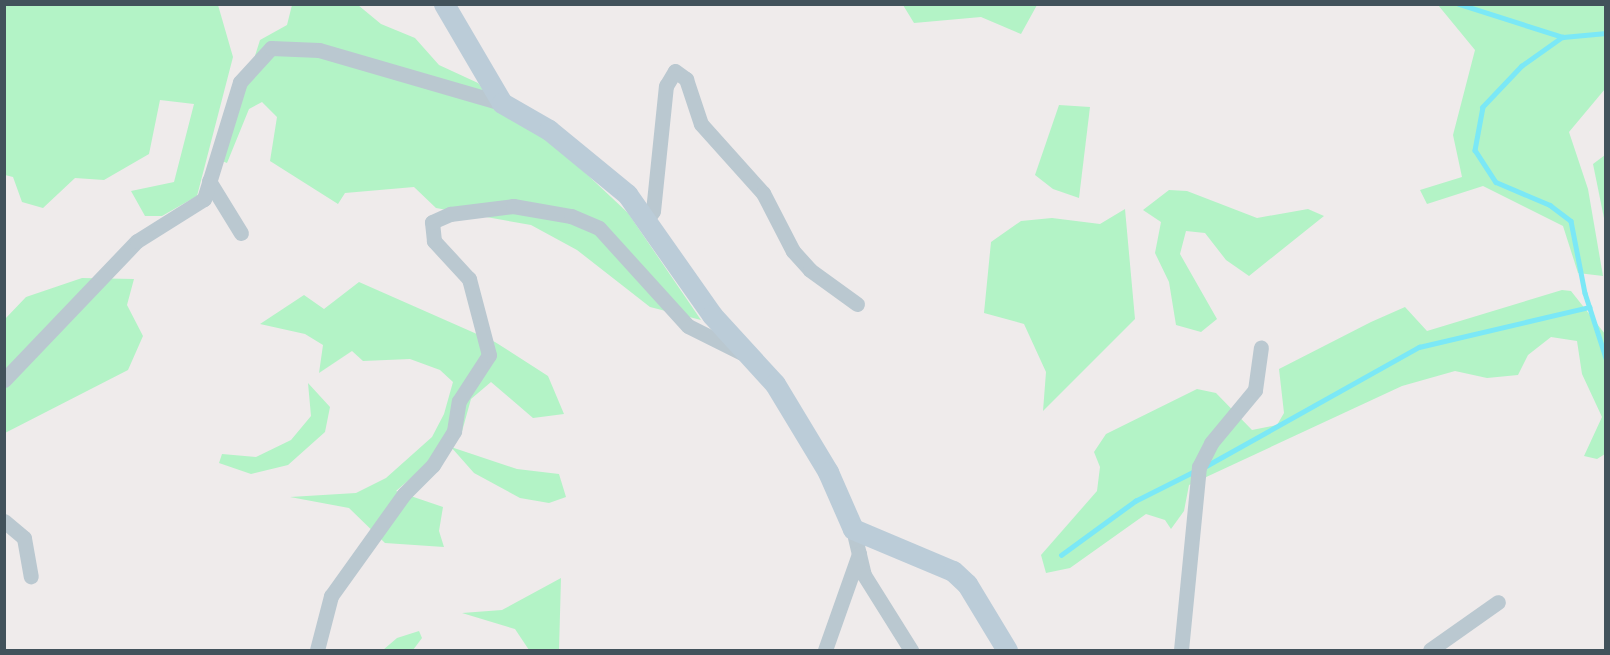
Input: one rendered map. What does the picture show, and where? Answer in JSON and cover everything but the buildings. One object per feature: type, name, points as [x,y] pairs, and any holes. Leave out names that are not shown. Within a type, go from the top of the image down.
[{"type":"street","points":[[444,4],[502,103]]},
{"type":"street","points":[[4,380],[137,241],[204,199],[240,82],[270,48],[319,50],[502,103],[549,130],[610,179],[645,221],[712,315],[775,384],[828,472],[853,530],[864,575],[911,651]]},
{"type":"street","points":[[645,221],[653,211],[666,86],[675,71],[686,79],[701,124],[764,193],[793,251],[810,270],[857,304]]},
{"type":"street","points":[[209,181],[242,232]]},
{"type":"street","points":[[316,651],[331,596],[404,494],[433,465],[454,431],[459,401],[489,355],[469,279],[434,241],[432,222],[458,212],[513,206],[572,216],[599,228],[688,326],[750,357]]},
{"type":"street","points":[[1181,651],[1199,467],[1211,443],[1255,390],[1261,347]]},
{"type":"street","points":[[4,521],[24,538],[32,576]]},
{"type":"street","points":[[853,530],[953,571],[967,584],[1007,651]]},
{"type":"street","points":[[825,651],[859,554]]},
{"type":"street","points":[[1430,651],[1498,602]]},
{"type":"green space","points":[[5,5],[218,5],[233,57],[197,196],[162,216],[145,216],[131,191],[174,182],[194,104],[160,100],[149,154],[104,180],[75,178],[43,208],[22,202],[13,177],[5,175]]},
{"type":"green space","points":[[292,5],[358,5],[381,24],[415,38],[439,65],[478,83],[498,108],[544,134],[628,213],[701,320],[650,307],[577,250],[531,225],[436,208],[414,187],[345,193],[338,204],[270,161],[277,117],[262,102],[249,109],[227,163],[222,161],[260,40],[287,25]]},
{"type":"green space","points":[[903,5],[1037,5],[1021,34],[981,17],[914,23]]},
{"type":"green space","points":[[1438,5],[1605,5],[1605,89],[1569,132],[1588,189],[1603,276],[1578,273],[1563,226],[1483,186],[1427,204],[1420,190],[1462,177],[1453,135],[1475,50]]},
{"type":"green space","points":[[1059,105],[1090,107],[1079,198],[1053,189],[1035,175]]},
{"type":"green space","points":[[1605,155],[1605,223],[1593,164]]},
{"type":"green space","points":[[1169,190],[1187,191],[1257,218],[1308,209],[1324,216],[1249,276],[1226,260],[1205,233],[1186,231],[1180,254],[1217,319],[1201,332],[1176,325],[1169,282],[1155,253],[1161,222],[1143,210]]},
{"type":"green space","points":[[1125,209],[1135,319],[1043,411],[1046,372],[1024,324],[984,313],[991,242],[1021,221],[1052,218],[1100,224]]},
{"type":"green space","points":[[82,278],[134,279],[127,305],[143,336],[128,370],[5,433],[5,319],[26,297]]},
{"type":"green space","points":[[359,282],[495,342],[548,376],[564,414],[533,418],[491,382],[471,399],[461,435],[396,491],[443,507],[439,531],[444,547],[385,543],[349,508],[290,497],[356,493],[386,478],[432,437],[444,414],[453,382],[440,370],[410,359],[363,361],[352,351],[319,373],[323,345],[305,334],[260,324],[304,295],[324,309]]},
{"type":"green space","points":[[1562,290],[1571,291],[1605,334],[1605,454],[1597,459],[1584,456],[1602,417],[1582,374],[1577,341],[1551,337],[1528,355],[1518,375],[1487,378],[1455,371],[1402,386],[1189,485],[1184,511],[1171,529],[1165,520],[1146,514],[1070,568],[1046,573],[1041,555],[1097,491],[1100,467],[1094,452],[1106,434],[1197,389],[1216,393],[1252,430],[1277,425],[1284,413],[1279,369],[1371,322],[1405,307],[1427,331]]},
{"type":"green space","points":[[308,383],[330,407],[325,432],[288,465],[251,474],[219,463],[222,454],[256,457],[291,440],[311,416]]},
{"type":"green space","points":[[451,447],[517,469],[559,474],[566,497],[549,503],[520,498],[474,473]]},
{"type":"green space","points":[[561,578],[559,650],[529,650],[515,629],[462,613],[502,610]]},
{"type":"green space","points":[[419,631],[422,638],[413,650],[383,650],[397,638]]},
{"type":"waterway","points":[[1459,4],[1563,37],[1606,33]]},
{"type":"waterway","points":[[1563,37],[1522,66],[1483,107],[1475,150],[1496,182],[1550,205],[1571,221],[1585,293],[1606,358]]},
{"type":"waterway","points":[[1206,466],[1419,347],[1589,307]]},
{"type":"waterway","points":[[1061,555],[1135,501],[1195,471]]}]
